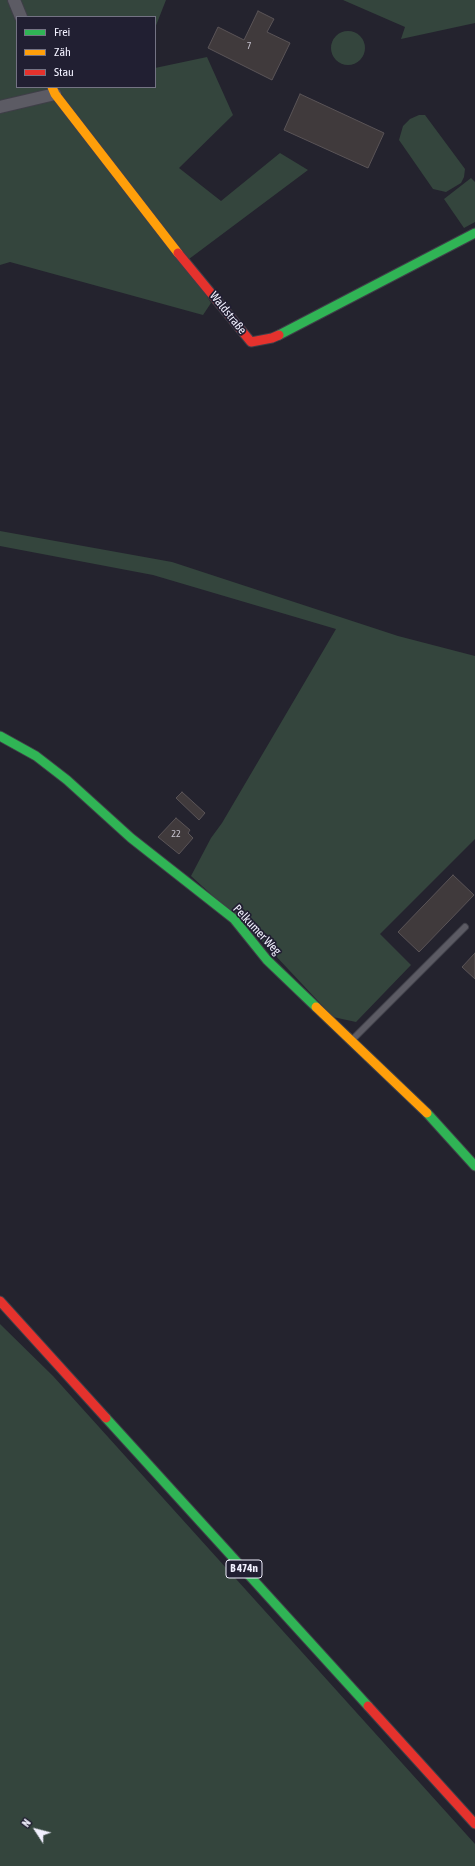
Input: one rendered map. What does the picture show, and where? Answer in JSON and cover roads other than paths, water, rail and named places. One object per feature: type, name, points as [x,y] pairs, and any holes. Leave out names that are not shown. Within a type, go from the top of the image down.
[{"type":"street","points":[[14,0],[21,16]]},
{"type":"street","points":[[0,107],[53,91]]},
{"type":"street","name":"Waldstraße","points":[[53,91],[185,262],[251,342],[272,338],[475,233]]},
{"type":"street","name":"Pelkumer Weg","points":[[0,736],[36,756],[67,780],[131,838],[234,919],[267,960],[424,1110],[475,1166]]},
{"type":"street","name":"B 474n","points":[[0,1301],[475,1824]]},
{"type":"lane","points":[[352,1040],[465,927]]}]
